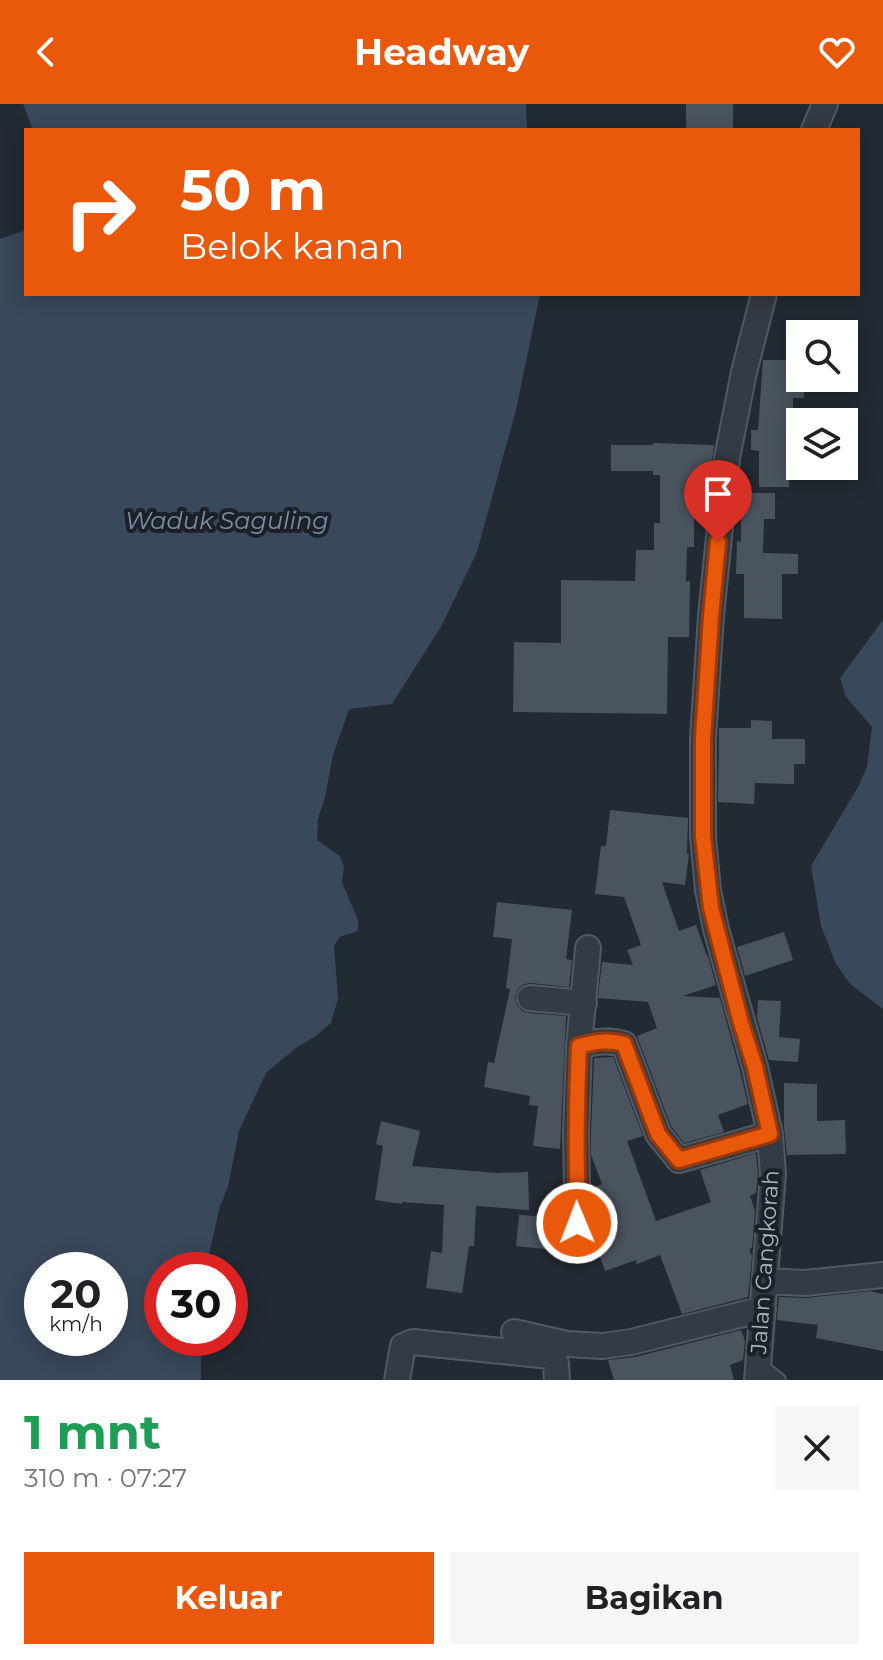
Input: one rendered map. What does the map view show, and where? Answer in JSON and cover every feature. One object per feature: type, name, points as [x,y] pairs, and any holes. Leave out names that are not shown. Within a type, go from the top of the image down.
[{"type":"street","points":[[815,128],[825,104]]},
{"type":"street","name":"Jalan Cangkorah","points":[[758,1372],[773,1174],[770,1134],[755,1067],[711,908],[703,836],[703,738],[727,458],[763,296]]},
{"type":"street","points":[[579,1234],[575,1207],[576,1133],[579,1046],[588,948]]},
{"type":"street","points":[[530,998],[584,1003]]},
{"type":"street","points":[[579,1046],[601,1041],[624,1044],[658,1134],[679,1160],[770,1134]]},
{"type":"street","points":[[765,1281],[805,1283],[883,1275]]},
{"type":"street","points":[[514,1332],[567,1344],[603,1346],[631,1342],[763,1309]]},
{"type":"street","points":[[397,1380],[403,1346],[413,1342],[550,1356],[556,1363],[557,1380]]},
{"type":"lane","points":[[758,1372],[779,1380]]},
{"type":"water","points":[[23,104],[526,104],[527,128],[32,128]]},
{"type":"water","name":"Waduk Saguling","points":[[24,231],[24,296],[540,296],[516,410],[477,552],[442,625],[392,704],[349,709],[333,755],[318,819],[317,840],[340,856],[344,867],[342,882],[358,920],[358,931],[340,937],[334,946],[338,999],[331,1023],[266,1073],[239,1131],[228,1187],[220,1206],[210,1252],[144,1252],[144,1356],[201,1356],[201,1380],[0,1380],[0,239]]},
{"type":"water","points":[[883,620],[883,1009],[850,984],[836,964],[821,926],[811,866],[867,767],[872,727],[846,697],[840,678]]},
{"type":"building","points":[[686,104],[733,104],[733,128],[686,128]]},
{"type":"building","points":[[763,360],[786,360],[786,392],[804,392],[804,398],[793,398],[793,408],[786,408],[786,480],[789,480],[789,487],[759,487],[759,451],[751,450],[751,430],[758,430]]},
{"type":"building","points":[[611,445],[714,445],[710,480],[701,479],[701,511],[694,511],[694,547],[687,547],[689,637],[668,637],[667,714],[513,712],[514,642],[561,643],[561,580],[635,581],[636,550],[654,550],[654,523],[660,523],[660,475],[653,475],[653,471],[611,471]]},
{"type":"building","points":[[741,493],[775,493],[775,519],[764,519],[763,553],[798,554],[798,574],[782,574],[782,619],[744,618],[744,574],[736,574],[737,541],[741,542]]},
{"type":"building","points":[[751,720],[772,721],[772,739],[805,739],[805,764],[794,764],[794,784],[755,783],[754,804],[718,802],[719,728],[751,728]]},
{"type":"building","points":[[610,810],[688,818],[689,854],[685,885],[662,882],[679,931],[696,925],[716,985],[683,996],[720,998],[740,1071],[748,1104],[718,1115],[724,1132],[684,1143],[671,1126],[637,1036],[657,1028],[648,1002],[598,998],[602,962],[633,965],[627,950],[641,945],[624,897],[595,894],[601,846],[606,846]]},
{"type":"building","points":[[497,902],[572,910],[566,959],[572,960],[569,987],[524,984],[515,997],[522,1011],[566,1016],[560,1149],[533,1146],[538,1106],[529,1105],[530,1096],[484,1087],[488,1062],[494,1063],[510,989],[506,988],[512,939],[493,937]]},
{"type":"building","points":[[784,932],[793,960],[745,976],[737,947]]},
{"type":"building","points":[[758,1000],[781,1001],[779,1037],[800,1039],[798,1062],[769,1060],[757,1018]]},
{"type":"building","points":[[613,1057],[643,1136],[627,1141],[656,1221],[711,1202],[700,1170],[756,1153],[756,1193],[750,1196],[755,1211],[752,1248],[749,1249],[752,1256],[748,1297],[682,1314],[660,1255],[605,1271],[593,1237],[592,1188],[602,1184],[591,1155],[591,1133],[594,1058]]},
{"type":"building","points":[[784,1083],[817,1084],[817,1121],[845,1120],[846,1154],[787,1155]]},
{"type":"building","points":[[381,1121],[420,1131],[412,1166],[498,1173],[528,1172],[529,1210],[476,1206],[474,1246],[469,1246],[462,1293],[426,1288],[431,1251],[442,1253],[444,1205],[375,1200],[383,1146],[376,1144]]},
{"type":"building","points":[[519,1215],[556,1217],[554,1250],[516,1246]]},
{"type":"building","points":[[870,1291],[883,1294],[883,1351],[816,1338],[818,1325],[777,1320],[779,1297],[806,1298]]},
{"type":"building","points":[[741,1330],[745,1341],[743,1360],[730,1365],[734,1380],[614,1380],[608,1360],[635,1357]]},
{"type":"route","points":[[577,1223],[579,1046],[601,1041],[624,1044],[658,1134],[679,1160],[770,1134],[755,1067],[711,908],[703,836],[703,738],[718,542]]}]
